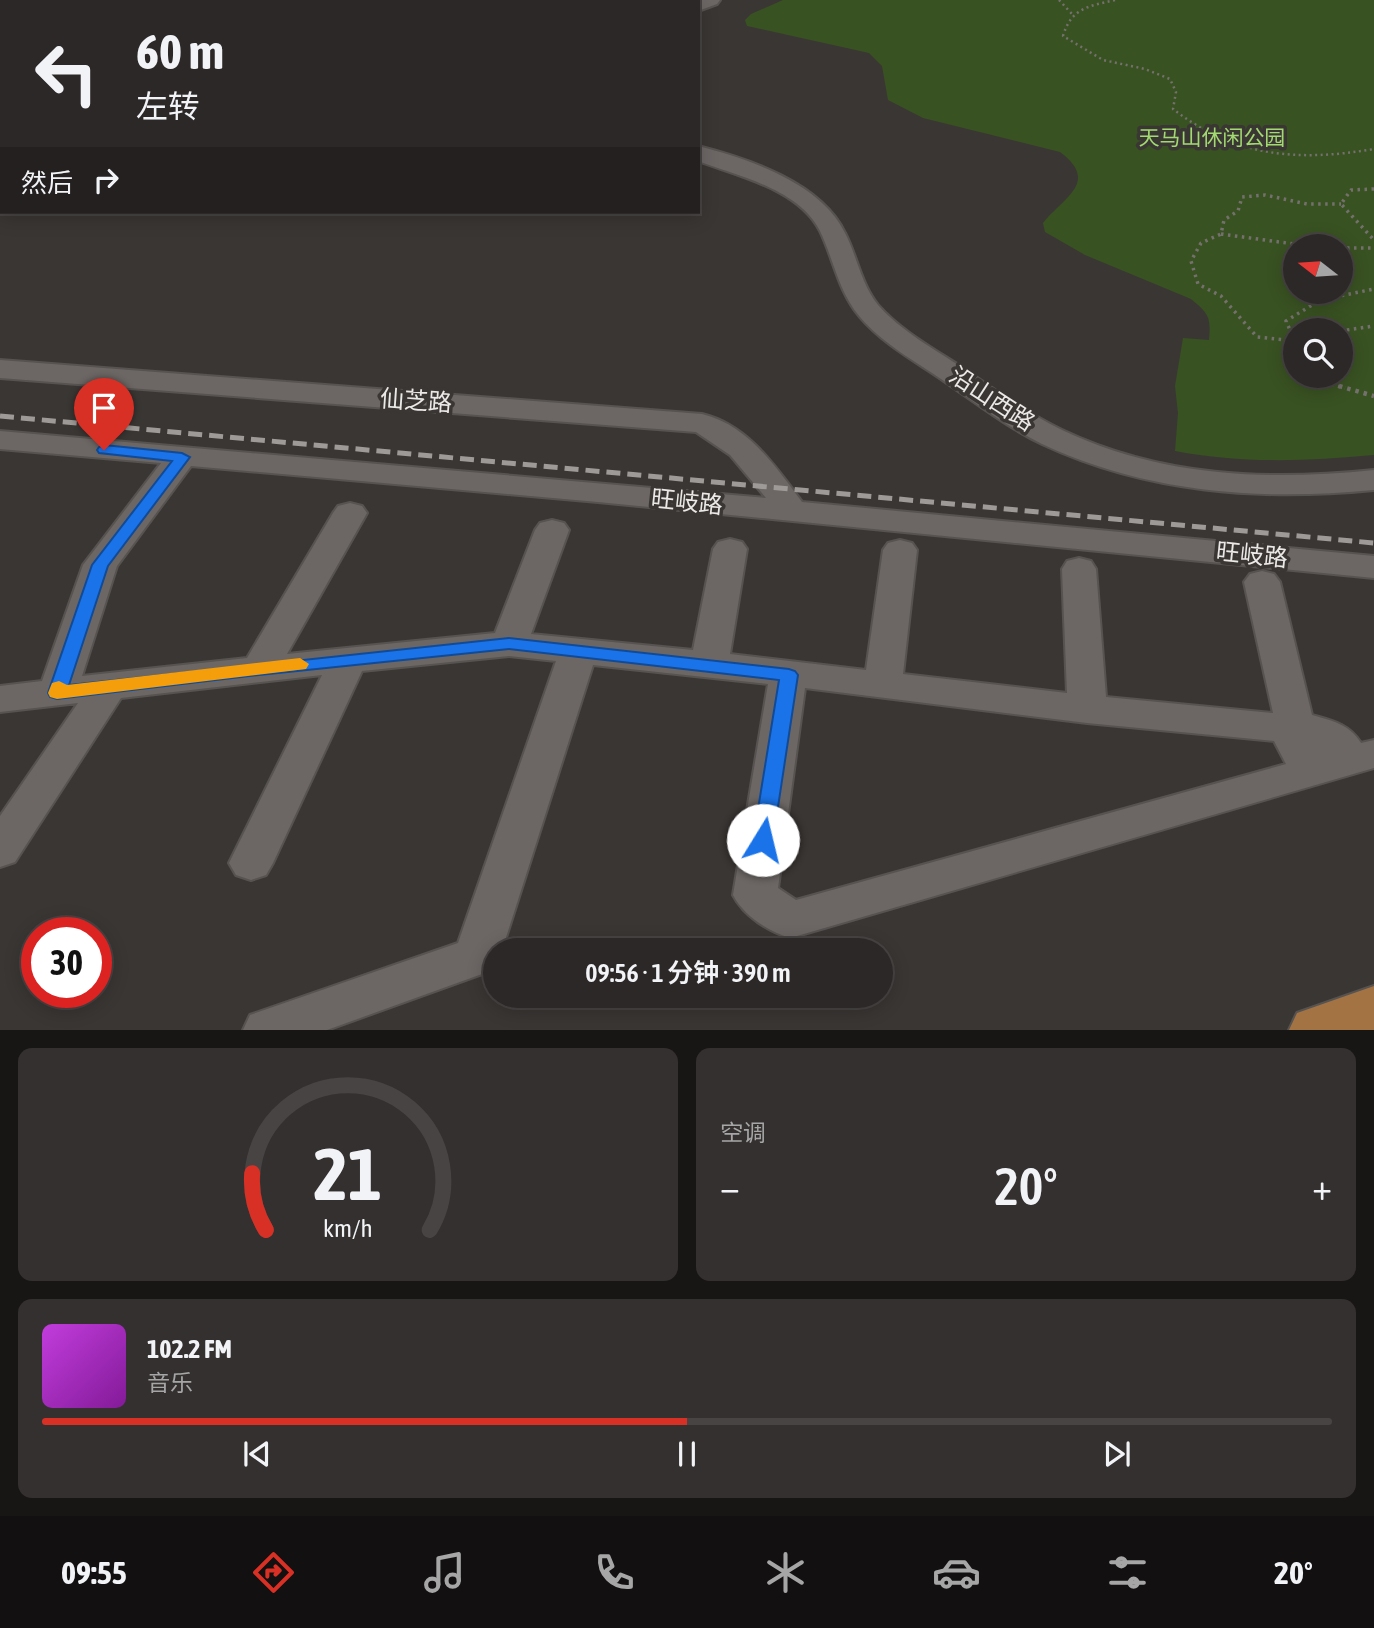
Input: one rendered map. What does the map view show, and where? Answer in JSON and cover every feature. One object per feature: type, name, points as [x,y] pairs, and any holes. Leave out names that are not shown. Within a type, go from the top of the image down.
[{"type":"main road","points":[[1317,1030],[1374,1010]]},
{"type":"street","name":"沿山西路","points":[[700,154],[783,187],[812,205],[832,229],[856,293],[876,318],[1003,410],[1055,438],[1123,464],[1208,481],[1280,485],[1374,480]]},
{"type":"street","name":"仙芝路","points":[[0,369],[702,423],[728,436],[762,472],[793,512]]},
{"type":"street","name":"旺岐路","points":[[0,440],[598,492],[1374,567]]},
{"type":"street","points":[[57,693],[100,565],[182,457]]},
{"type":"street","points":[[259,669],[350,513]]},
{"type":"street","points":[[509,643],[552,530]]},
{"type":"street","points":[[709,664],[730,549]]},
{"type":"street","points":[[883,685],[900,550]]},
{"type":"street","points":[[1079,569],[1087,709]]},
{"type":"street","points":[[1262,582],[1296,729]]},
{"type":"street","points":[[0,699],[509,643],[1087,709],[1324,732],[1338,740],[1345,751],[1355,759]]},
{"type":"street","points":[[267,1030],[477,957],[578,652]]},
{"type":"street","points":[[251,863],[349,659]]},
{"type":"street","points":[[789,675],[755,895],[790,920],[1355,759]]},
{"type":"street","points":[[0,850],[108,688]]},
{"type":"path","points":[[1059,0],[1073,15]]},
{"type":"path","points":[[1115,0],[1080,7],[1066,22],[1063,36],[1103,60],[1145,69],[1170,79],[1176,92],[1173,109],[1190,125],[1219,141],[1274,154],[1319,156],[1374,149]]},
{"type":"path","points":[[1341,204],[1351,190],[1374,189]]},
{"type":"path","points":[[1221,234],[1224,220],[1238,211],[1242,197],[1255,193],[1281,196],[1302,204],[1341,204],[1374,240]]},
{"type":"path","points":[[1283,242],[1221,234],[1201,243],[1191,261],[1198,284],[1221,296],[1257,337],[1283,340]]},
{"type":"path","points":[[1353,248],[1374,248]]},
{"type":"path","points":[[1291,318],[1320,300],[1374,289]]},
{"type":"path","points":[[1353,329],[1374,326]]},
{"type":"path","points":[[1344,388],[1374,396]]},
{"type":"green space","name":"天马山休闲公园","points":[[783,0],[1374,0],[1374,455],[1274,460],[1225,458],[1175,451],[1178,413],[1175,386],[1183,338],[1209,340],[1208,316],[1191,299],[1085,255],[1045,232],[1043,223],[1068,197],[1078,181],[1072,163],[1060,152],[923,118],[888,100],[882,66],[869,53],[747,26],[745,20],[751,14]]},
{"type":"railway","points":[[0,416],[1374,543]]},
{"type":"slow traffic","points":[[59,687],[57,693],[300,664]]},
{"type":"route","points":[[104,450],[182,457],[100,565],[57,693],[509,643],[789,675],[763,840]]}]
